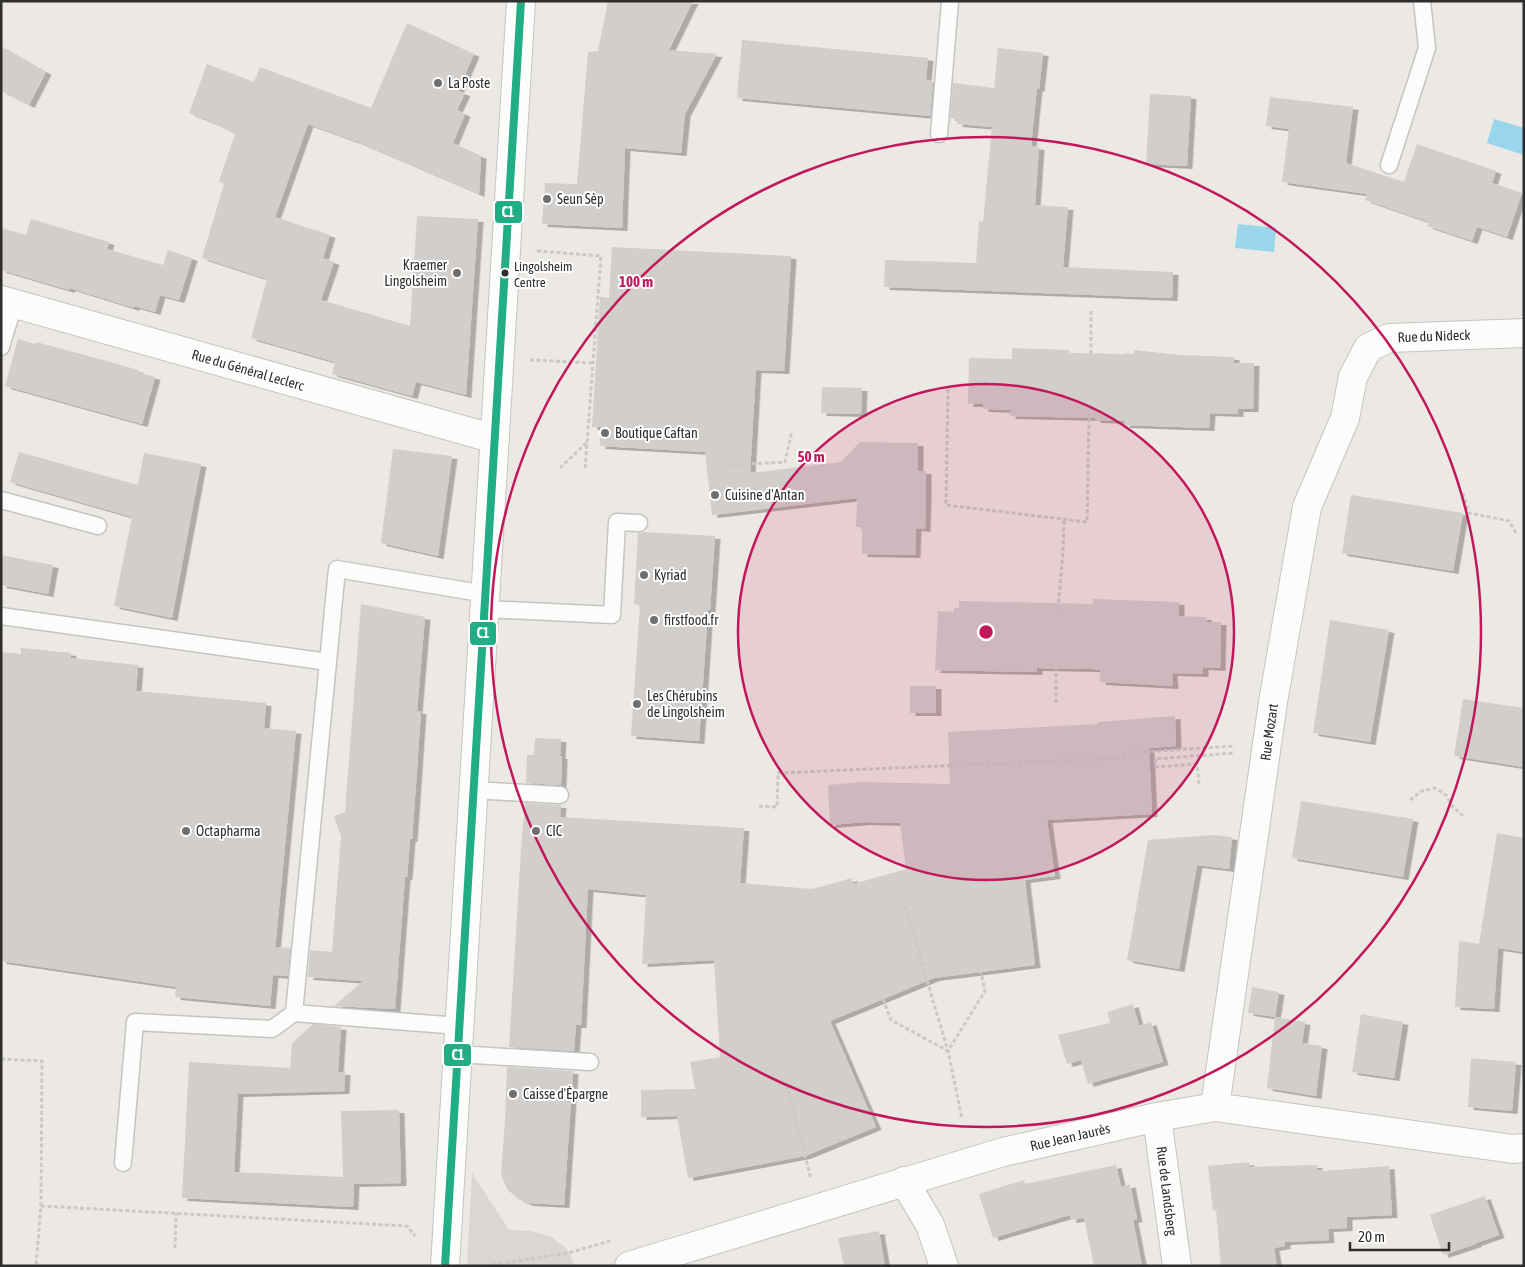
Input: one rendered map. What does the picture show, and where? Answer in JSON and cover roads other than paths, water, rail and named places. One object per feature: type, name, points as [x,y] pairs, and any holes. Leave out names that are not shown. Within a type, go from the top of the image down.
[{"type":"street","points":[[445,1266],[521,1]]},
{"type":"street","name":"Rue du Général Leclerc","points":[[8,302],[495,439]]},
{"type":"street","name":"Rue du Nideck","points":[[1358,366],[1368,348],[1388,338],[1524,333]]},
{"type":"street","name":"Rue Mozart","points":[[1215,1107],[1273,702],[1307,507],[1345,418],[1353,377],[1358,366]]},
{"type":"street","name":"Rue Jean Jaurès","points":[[629,1266],[1004,1152],[1157,1117],[1215,1107],[1503,1147],[1524,1148]]},
{"type":"street","name":"Rue de Landsberg","points":[[1157,1117],[1176,1266]]},
{"type":"street","points":[[904,1181],[930,1225],[944,1266]]},
{"type":"lane","points":[[939,134],[950,1]]},
{"type":"lane","points":[[1390,165],[1427,48],[1422,1]]},
{"type":"lane","points":[[1,347],[8,302]]},
{"type":"lane","points":[[1,500],[98,526]]},
{"type":"lane","points":[[294,1013],[337,569],[485,602],[612,615],[617,522],[639,524]]},
{"type":"lane","points":[[1,616],[328,662]]},
{"type":"lane","points":[[474,790],[560,795]]},
{"type":"lane","points":[[123,1163],[135,1022],[272,1030],[294,1013],[459,1026]]},
{"type":"lane","points":[[458,1054],[590,1062]]},
{"type":"water","points":[[1494,119],[1524,128],[1524,155],[1487,143]]},
{"type":"water","points":[[1238,224],[1276,228],[1274,252],[1235,248]]},
{"type":"place","name":"La Poste","points":[[438,83]]},
{"type":"place","name":"Seun Sèp","points":[[547,199]]},
{"type":"place","name":"Kraemer Lingolsheim","points":[[457,273]]},
{"type":"place","name":"Lingolsheim Centre","points":[[505,273]]},
{"type":"place","name":"Boutique Caftan","points":[[605,433]]},
{"type":"place","name":"Cuisine d'Antan","points":[[715,495]]},
{"type":"place","name":"Kyriad","points":[[644,575]]},
{"type":"place","name":"firstfood.fr","points":[[654,620]]},
{"type":"place","name":"Les Chérubins de Lingolsheim","points":[[637,704]]},
{"type":"place","name":"Octapharma","points":[[186,831]]},
{"type":"place","name":"CIC","points":[[536,831]]},
{"type":"place","name":"Caisse d'Épargne","points":[[513,1094]]}]
